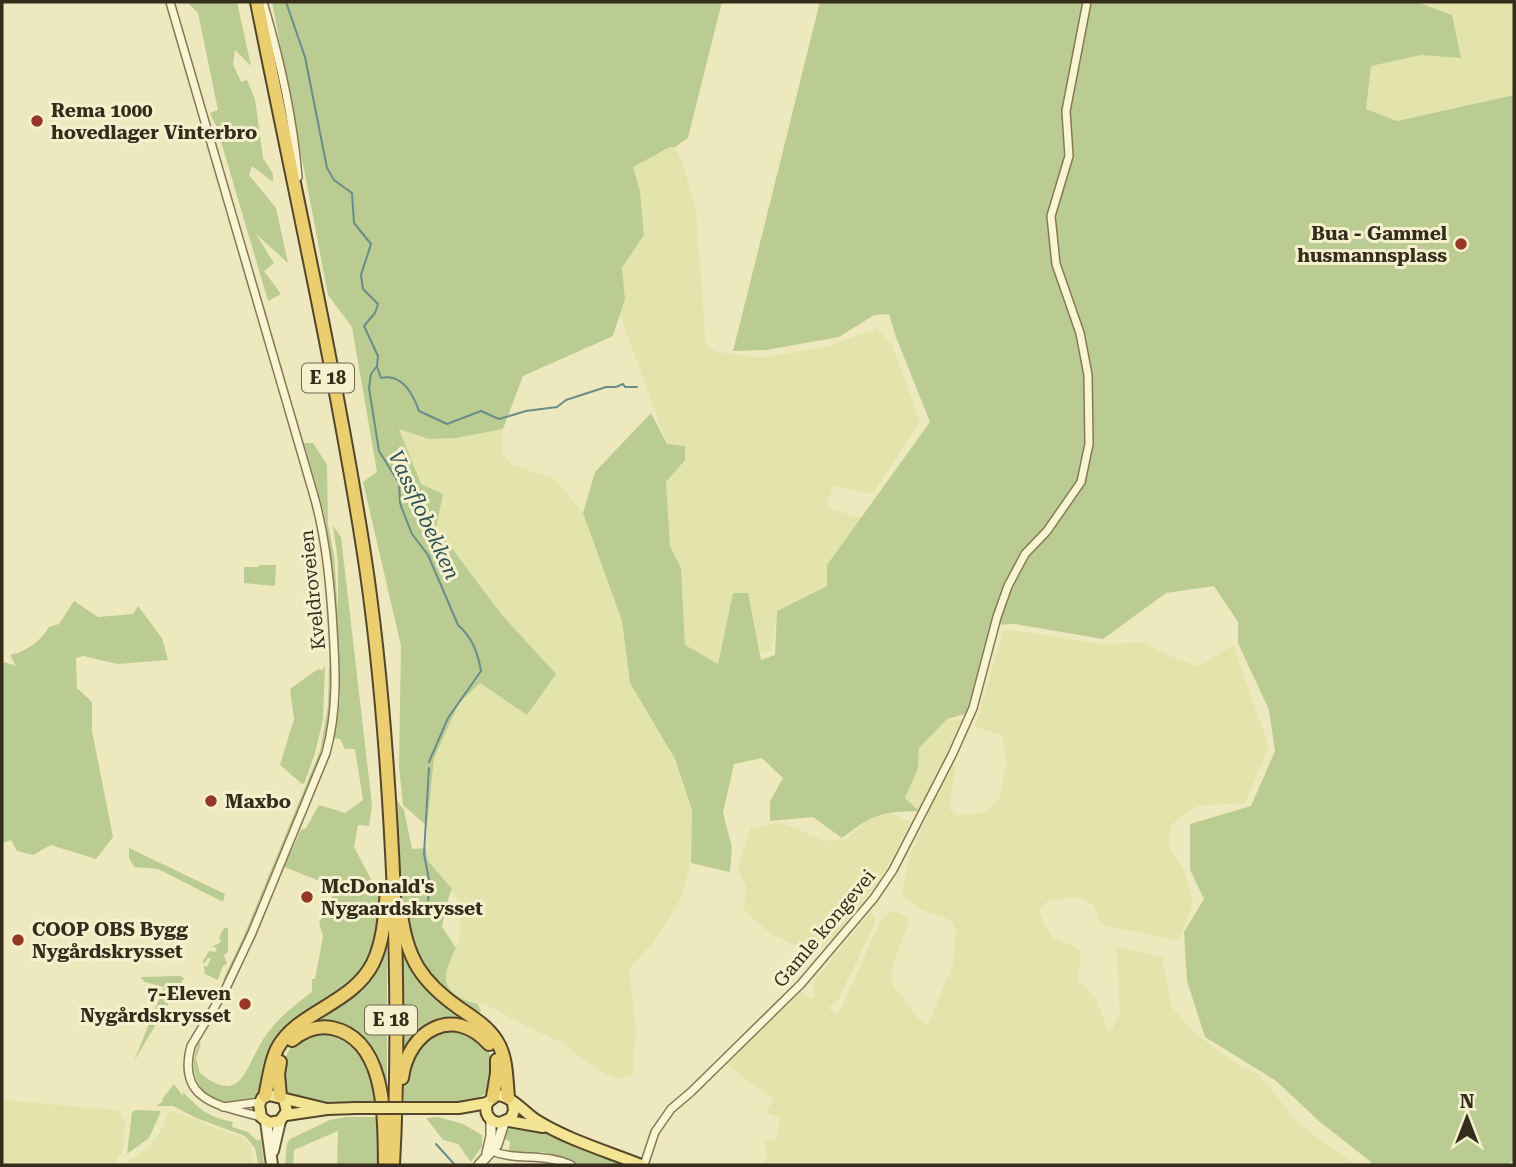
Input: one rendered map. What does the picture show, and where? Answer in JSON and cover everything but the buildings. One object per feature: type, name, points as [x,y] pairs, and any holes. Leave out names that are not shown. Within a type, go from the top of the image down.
[{"type":"highway","name":"E 18","points":[[255,2],[334,379],[363,548],[383,714],[392,854],[396,999],[393,1165]]},
{"type":"highway","name":"E 18","points":[[255,2],[353,513],[373,661],[388,875],[391,1052],[386,1165]]},
{"type":"highway","name":"E 18","points":[[392,854],[403,925],[414,962],[433,988],[481,1024],[496,1040],[504,1059],[511,1100]]},
{"type":"highway","name":"E 18","points":[[263,1099],[272,1060],[284,1038],[353,989],[373,964],[383,929],[388,875]]},
{"type":"highway","name":"E 18","points":[[395,1131],[407,1058],[417,1040],[435,1027],[459,1025],[471,1028],[489,1043],[497,1060],[497,1073],[490,1100]]},
{"type":"highway","name":"E 18","points":[[282,1098],[278,1074],[280,1061],[291,1041],[300,1034],[318,1028],[337,1029],[348,1034],[369,1056],[376,1072],[384,1119],[386,1165]]},
{"type":"main road","points":[[272,1161],[263,1119],[258,1110],[263,1099],[273,1094],[327,1108],[460,1108],[500,1095],[549,1128]]},
{"type":"main road","points":[[272,1161],[287,1107],[282,1098]]},
{"type":"main road","points":[[489,1118],[485,1110],[490,1100]]},
{"type":"main road","points":[[506,1122],[514,1111],[511,1100]]},
{"type":"main road","points":[[263,1119],[273,1123],[283,1118],[327,1108]]},
{"type":"main road","points":[[460,1108],[506,1122],[549,1128],[643,1165]]},
{"type":"street","name":"Kveldroveien","points":[[170,2],[320,519],[327,553],[335,650],[335,712],[330,740],[319,773],[252,933],[226,988],[191,1046],[189,1056],[190,1077],[203,1098],[222,1107],[263,1119]]},
{"type":"street","points":[[263,2],[295,139],[299,186],[296,198]]},
{"type":"street","name":"Gamle kongevei","points":[[643,1165],[658,1125],[671,1109],[691,1093],[801,984],[874,898],[893,870],[973,708],[1008,586],[1025,554],[1047,531],[1081,482],[1089,444],[1088,375],[1080,333],[1056,264],[1051,216],[1069,156],[1066,111],[1087,2]]},
{"type":"street","points":[[222,1107],[263,1099]]},
{"type":"street","points":[[489,1118],[489,1152]]},
{"type":"street","points":[[479,1165],[500,1139],[506,1122]]},
{"type":"street","points":[[489,1152],[517,1158],[547,1157],[571,1165]]},
{"type":"green space","points":[[187,2],[237,2],[251,66],[235,50],[233,64],[241,82],[247,80],[255,99],[263,158],[273,174],[273,182],[252,166],[249,175],[276,208],[288,263],[256,234],[274,263],[264,271],[281,294],[268,301],[217,128],[210,113],[218,110],[198,13]]},
{"type":"green space","points":[[272,2],[722,2],[688,138],[633,167],[640,191],[644,235],[622,268],[625,299],[613,336],[523,376],[503,429],[456,438],[429,439],[399,429],[421,484],[443,494],[436,527],[502,615],[556,674],[527,715],[480,683],[459,703],[434,758],[427,826],[403,805],[399,766],[401,646],[363,482],[377,472],[352,327],[328,295]]},
{"type":"green space","points":[[820,2],[1417,2],[1452,15],[1461,58],[1421,55],[1371,66],[1366,109],[1397,121],[1514,95],[1514,1159],[1508,1165],[1370,1165],[1371,1162],[1319,1121],[1275,1080],[1205,1037],[1187,981],[1184,932],[1204,899],[1190,870],[1190,824],[1251,806],[1275,751],[1269,710],[1238,643],[1238,622],[1214,586],[1166,593],[1103,639],[1015,624],[990,625],[972,712],[947,719],[919,748],[918,768],[905,798],[919,811],[878,816],[842,838],[813,817],[770,821],[770,801],[783,778],[762,758],[734,764],[723,813],[732,847],[730,872],[691,863],[692,810],[675,759],[630,683],[622,621],[583,513],[595,472],[651,413],[667,444],[685,446],[685,460],[666,482],[670,546],[681,568],[685,645],[718,664],[733,593],[748,593],[761,660],[775,655],[777,611],[827,586],[827,565],[930,422],[889,314],[874,315],[839,337],[766,350],[733,351]]},
{"type":"green space","points":[[1417,2],[1514,2],[1514,95],[1397,121],[1366,109],[1370,66],[1421,55],[1452,15]]},
{"type":"green space","points":[[670,147],[675,147],[683,164],[696,212],[705,337],[709,348],[760,358],[827,347],[876,328],[892,345],[920,421],[873,494],[833,486],[826,507],[861,518],[827,565],[827,586],[777,611],[771,651],[760,653],[748,593],[733,593],[718,664],[685,645],[681,568],[670,546],[666,482],[685,460],[685,446],[667,444],[620,315],[625,299],[622,268],[644,235],[640,191],[632,167]]},
{"type":"green space","points":[[399,428],[429,439],[456,438],[503,429],[502,453],[512,465],[555,479],[583,513],[622,621],[630,683],[675,759],[692,810],[691,863],[681,898],[653,943],[629,968],[636,1029],[632,1076],[617,1079],[599,1071],[559,1041],[485,1004],[473,1003],[453,994],[444,980],[459,941],[461,903],[428,861],[427,826],[434,758],[459,703],[480,683],[556,674],[502,615],[436,527]]},
{"type":"green space","points":[[304,443],[313,443],[327,465],[328,525],[334,555],[338,612],[338,561],[333,526],[341,537],[372,805],[369,826],[358,825],[354,847],[375,887],[381,887],[380,913],[372,950],[360,972],[347,987],[294,1022],[265,1084],[254,1097],[228,1102],[208,1095],[197,1081],[194,1062],[199,1042],[201,1044],[196,1058],[200,1073],[225,1086],[234,1085],[241,1079],[274,1025],[312,992],[312,979],[315,979],[323,937],[319,922],[326,913],[335,887],[284,867],[301,830],[306,828],[319,805],[345,813],[363,800],[355,749],[345,749],[340,739],[334,738],[340,698],[333,573],[324,513]]},
{"type":"green space","points":[[276,565],[275,586],[244,583],[244,567]]},
{"type":"green space","points":[[74,601],[98,617],[133,614],[138,606],[162,638],[168,660],[118,664],[83,656],[76,658],[77,688],[92,702],[92,731],[113,837],[96,859],[51,845],[33,855],[17,851],[11,840],[2,843],[2,664],[4,662],[16,666],[10,655],[28,648],[42,637],[49,627],[59,624]]},
{"type":"green space","points":[[1004,629],[1102,644],[1141,642],[1199,667],[1233,645],[1269,747],[1245,803],[1197,806],[1172,824],[1168,845],[1184,869],[1193,904],[1178,941],[1100,924],[1094,905],[1076,897],[1047,901],[1039,913],[1052,937],[1081,950],[1078,980],[1096,999],[1109,1035],[1120,1014],[1116,946],[1162,957],[1171,1006],[1192,1031],[1242,1068],[1258,1073],[1300,1125],[1356,1165],[763,1165],[767,1155],[764,1140],[776,1139],[780,1118],[766,1112],[773,1100],[725,1063],[802,992],[810,999],[815,998],[815,980],[871,911],[875,923],[838,1000],[828,1008],[838,1015],[882,918],[893,911],[910,918],[891,971],[893,985],[917,1017],[928,1025],[953,964],[956,931],[951,920],[922,910],[902,897],[910,854],[950,766],[956,767],[949,809],[958,815],[983,813],[999,800],[1006,765],[1003,736],[975,726]]},
{"type":"green space","points":[[329,664],[330,715],[317,768],[257,913],[226,980],[223,980],[320,751],[328,706]]},
{"type":"green space","points":[[325,666],[323,720],[304,784],[280,765],[294,719],[290,689]]},
{"type":"green space","points":[[947,719],[963,721],[919,811],[904,798],[918,768],[919,748]]},
{"type":"green space","points":[[397,801],[404,810],[412,849],[426,848],[428,861],[452,889],[442,927],[456,948],[447,969],[446,982],[461,998],[478,1004],[481,1012],[469,1009],[452,999],[433,981],[419,959],[409,935],[400,881]]},
{"type":"green space","points":[[890,813],[911,822],[902,840],[876,885],[834,937],[813,954],[771,934],[744,910],[746,887],[738,868],[751,828],[781,823],[825,841],[846,839],[872,816]]},
{"type":"green space","points":[[129,848],[225,894],[223,902],[158,869],[134,867],[129,858]]},
{"type":"green space","points":[[399,923],[403,942],[472,1025],[445,1022],[427,1026],[413,1039],[401,1063]]},
{"type":"green space","points":[[224,928],[228,928],[228,952],[224,955],[227,964],[223,966],[218,980],[205,974],[204,966],[207,967],[211,958],[204,964],[203,961],[209,951],[215,952],[217,948],[212,947],[221,942],[219,937]]},
{"type":"green space","points":[[387,940],[387,1102],[361,1040],[307,1027],[342,1000]]},
{"type":"green space","points":[[140,977],[184,978],[134,1061],[164,987],[145,982]]},
{"type":"green space","points":[[465,1030],[487,1049],[490,1055],[492,1069],[489,1091],[460,1102],[404,1103],[404,1083],[413,1052],[435,1032]]},
{"type":"green space","points":[[324,1031],[349,1040],[358,1048],[369,1066],[380,1103],[311,1102],[293,1096],[286,1090],[283,1083],[283,1065],[291,1047],[303,1036]]},
{"type":"green space","points":[[174,1084],[183,1096],[183,1092],[205,1112],[233,1122],[232,1127],[248,1132],[258,1141],[261,1139],[264,1165],[258,1165],[255,1148],[245,1136],[196,1118],[173,1106],[156,1106],[162,1102]]},
{"type":"green space","points":[[2,1100],[117,1110],[125,1122],[123,1150],[114,1165],[2,1165]]},
{"type":"green space","points":[[161,1111],[149,1138],[127,1154],[132,1112]]},
{"type":"green space","points":[[172,1111],[245,1139],[251,1146],[254,1165],[123,1165],[152,1144],[168,1113]]},
{"type":"green space","points":[[380,1117],[380,1165],[337,1165],[338,1131],[294,1150],[293,1165],[285,1165],[287,1143],[290,1139],[330,1120]]},
{"type":"green space","points":[[438,1117],[463,1124],[482,1135],[482,1146],[471,1162],[458,1144],[443,1140],[426,1118]]},
{"type":"green space","points":[[512,1126],[548,1134],[627,1165],[576,1165],[560,1156],[543,1152],[515,1155],[509,1152],[510,1142],[504,1138]]},
{"type":"waterway","name":"Vassflobekken","points":[[286,2],[305,57],[327,168],[334,180],[352,193],[354,223],[371,244],[361,275],[363,289],[378,304],[375,313],[364,326],[378,356],[369,388],[379,451],[399,483],[400,503],[412,534],[428,555],[458,625],[474,646],[481,671],[448,718],[429,762]]},
{"type":"waterway","points":[[377,367],[381,378],[395,379],[406,386],[419,411],[447,424],[481,411],[499,419],[526,411],[557,407],[566,400],[606,387],[623,384],[625,387],[637,387]]},
{"type":"waterway","name":"Vassflobekken","points":[[428,900],[430,885],[424,854],[429,768]]},
{"type":"waterway","points":[[436,1144],[455,1165]]},
{"type":"place","name":"Rema 1000 hovedlager Vinterbro","points":[[37,121]]},
{"type":"place","name":"Bua - Gammel husmannsplass","points":[[1461,244]]},
{"type":"place","name":"Maxbo","points":[[211,801]]},
{"type":"place","name":"McDonald's Nygaardskrysset","points":[[307,897]]},
{"type":"place","name":"COOP OBS Bygg Nygårdskrysset","points":[[18,940]]},
{"type":"place","name":"7-Eleven Nygårdskrysset","points":[[245,1004]]}]
